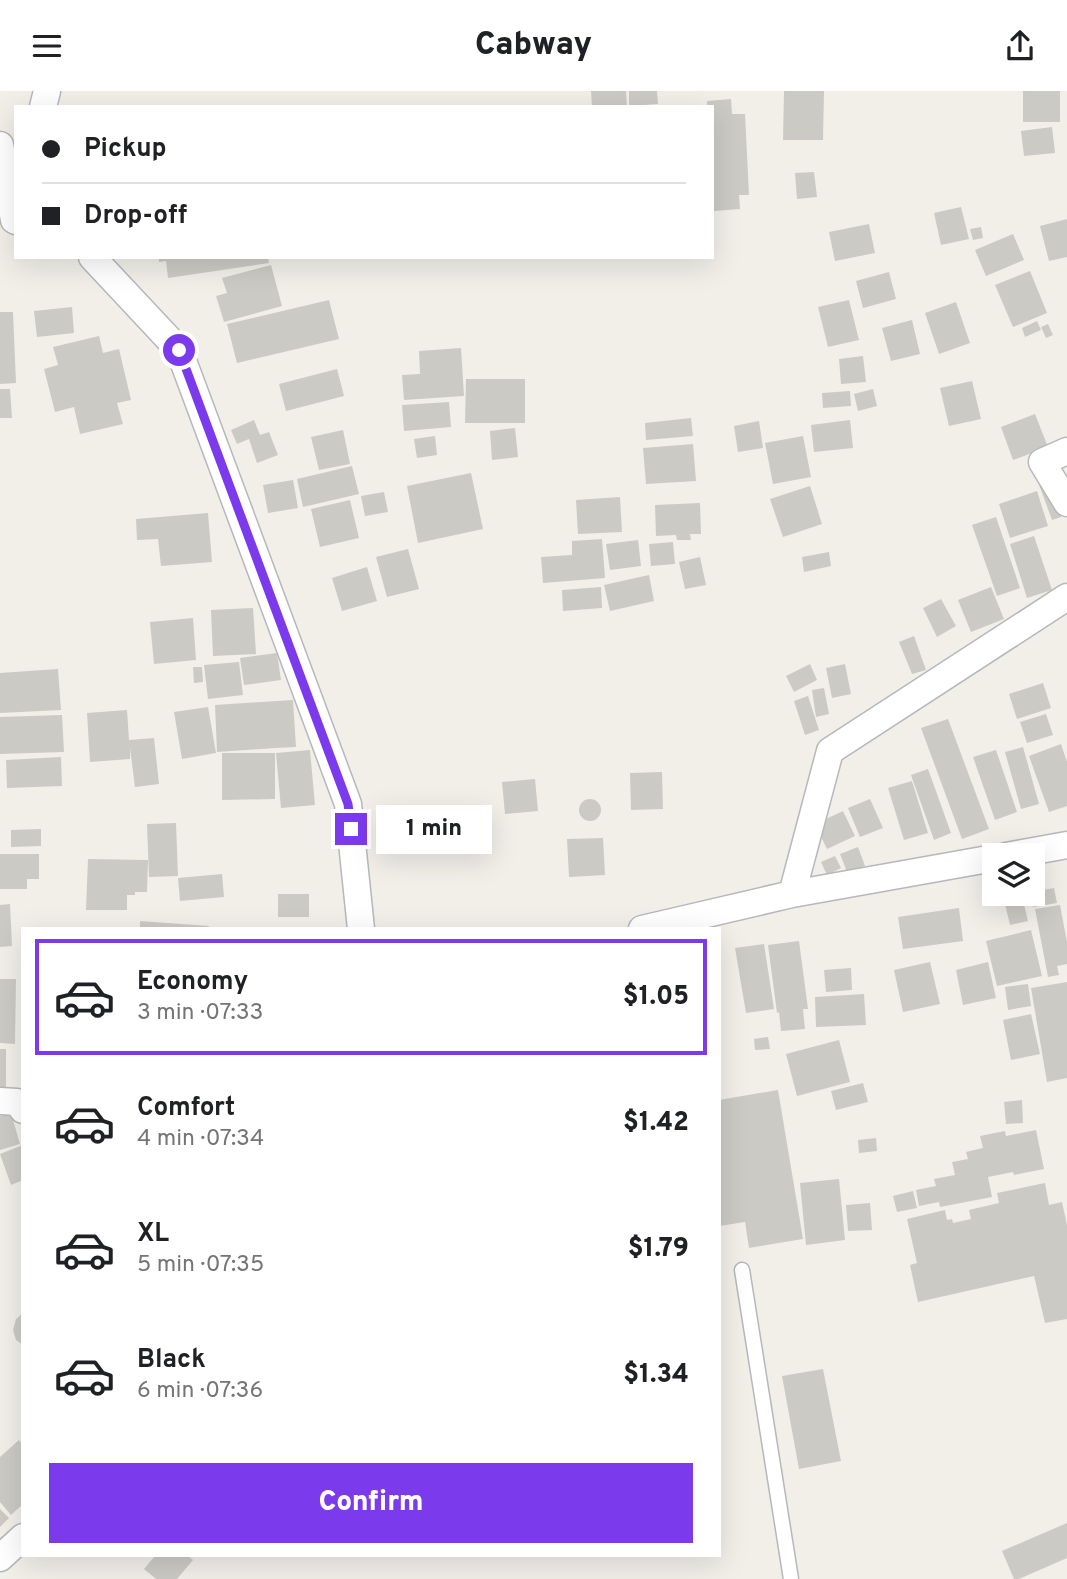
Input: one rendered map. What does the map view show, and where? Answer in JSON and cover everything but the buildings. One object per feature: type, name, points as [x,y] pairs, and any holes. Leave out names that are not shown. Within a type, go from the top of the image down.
[{"type":"street","points":[[0,145],[11,220]]},
{"type":"street","points":[[94,259],[179,350],[348,804],[361,927]]},
{"type":"street","points":[[1067,451],[1042,462],[1067,503]]},
{"type":"street","points":[[792,894],[830,751],[1067,597]]},
{"type":"street","points":[[1045,849],[1067,845]]},
{"type":"street","points":[[651,927],[792,894],[982,860]]},
{"type":"street","points":[[0,1101],[17,1102],[21,1107]]},
{"type":"street","points":[[0,1558],[21,1539]]},
{"type":"lane","points":[[742,1270],[791,1579]]},
{"type":"route","points":[[179,350],[348,804],[351,829]]}]
